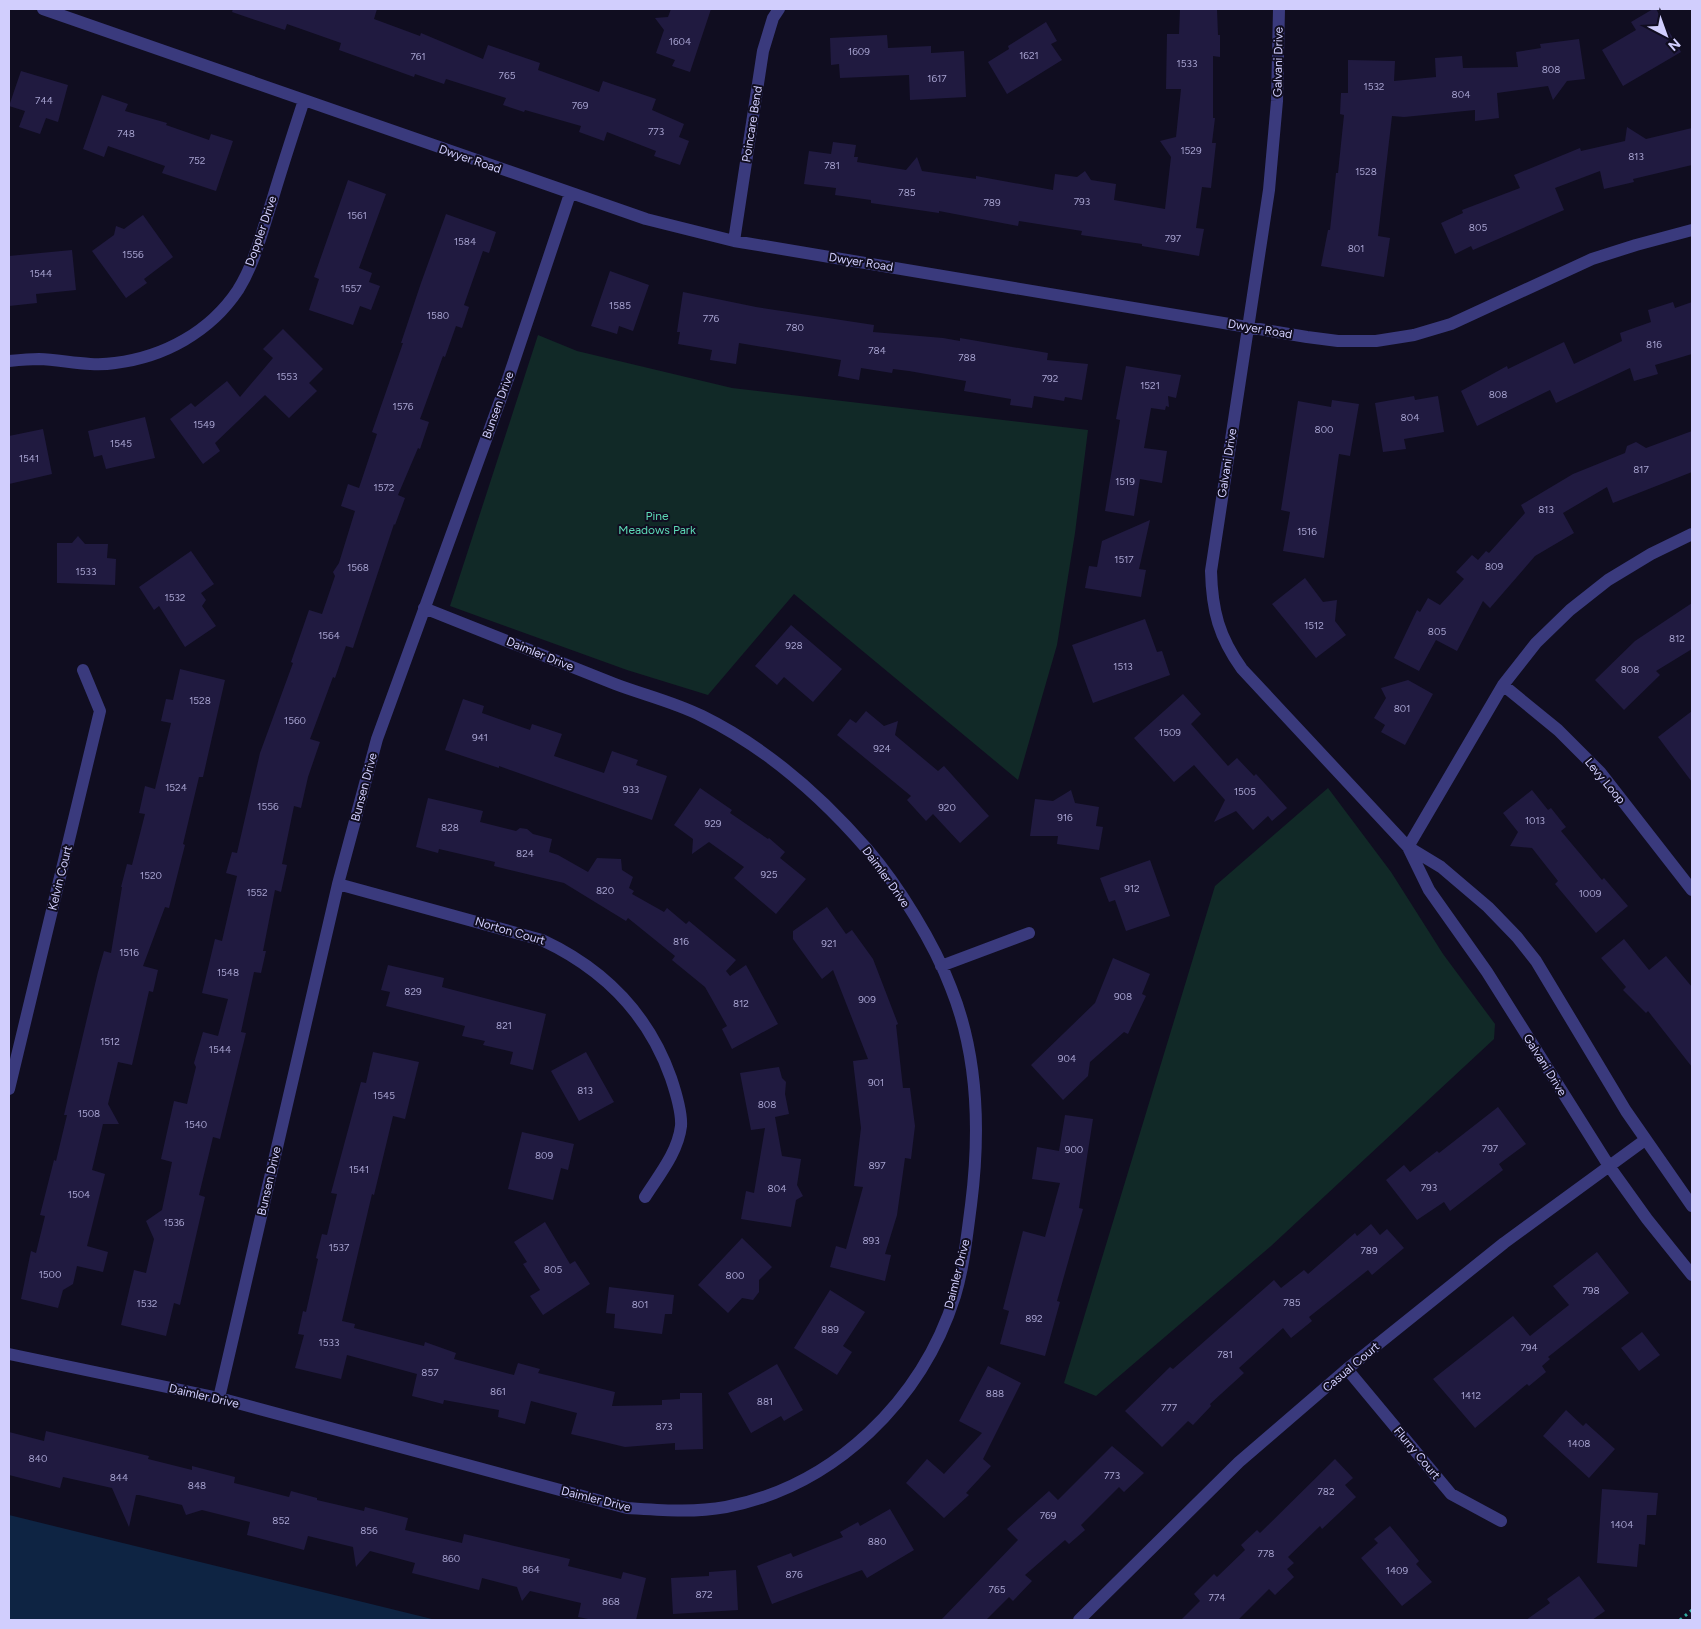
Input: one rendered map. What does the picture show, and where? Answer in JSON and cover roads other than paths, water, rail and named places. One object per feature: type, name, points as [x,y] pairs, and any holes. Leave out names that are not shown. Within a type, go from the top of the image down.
[{"type":"street","name":"Dwyer Road","points":[[43,9],[646,219],[734,241],[1338,341],[1376,341],[1414,335],[1451,324],[1592,259],[1636,244],[1692,230]]},
{"type":"street","name":"Poincare Bend","points":[[734,241],[763,52],[773,18],[779,9]]},
{"type":"street","name":"Galvani Drive","points":[[1279,9],[1277,100],[1269,190],[1211,571],[1211,594],[1217,623],[1232,655],[1242,669],[1408,847],[1441,867],[1488,907],[1517,937],[1536,961],[1626,1111],[1692,1206]]},
{"type":"street","name":"Doppler Drive","points":[[9,361],[39,359],[113,364],[142,359],[171,348],[197,333],[219,313],[238,289],[254,257],[304,100]]},
{"type":"street","name":"Bunsen Drive","points":[[219,1398],[338,884],[377,739],[508,379],[570,194]]},
{"type":"street","points":[[1408,847],[1503,685],[1536,644],[1570,610],[1608,580],[1650,554],[1692,534]]},
{"type":"street","name":"Daimler Drive","points":[[9,1354],[219,1398],[627,1508],[675,1512],[724,1507],[755,1500],[800,1482],[828,1466],[860,1442],[884,1417],[917,1376],[938,1337],[955,1296],[965,1253],[974,1179],[975,1118],[971,1066],[963,1025],[952,988],[923,931],[895,885],[832,811],[784,769],[745,740],[703,716],[667,701],[621,686],[424,608]]},
{"type":"street","name":"Kelvin Court","points":[[9,1089],[100,711],[83,670]]},
{"type":"street","name":"Levy Loop","points":[[1503,685],[1558,730],[1600,772],[1692,890]]},
{"type":"street","name":"Galvani Drive","points":[[1408,847],[1429,890],[1487,972],[1609,1166],[1647,1219],[1692,1275]]},
{"type":"street","name":"Norton Court","points":[[338,884],[542,940],[562,949],[593,969],[626,999],[648,1028],[664,1058],[676,1091],[681,1125],[673,1153],[645,1197]]},
{"type":"street","points":[[941,966],[1028,933]]},
{"type":"street","name":"Casual Court","points":[[1079,1620],[1239,1462],[1347,1369],[1504,1242],[1646,1140]]},
{"type":"street","name":"Flurry Court","points":[[1347,1369],[1451,1494],[1501,1521]]},
{"type":"water","points":[[9,1515],[436,1620],[9,1620]]},
{"type":"park label","name":"Pine Meadows Park","points":[[657,523]]}]
